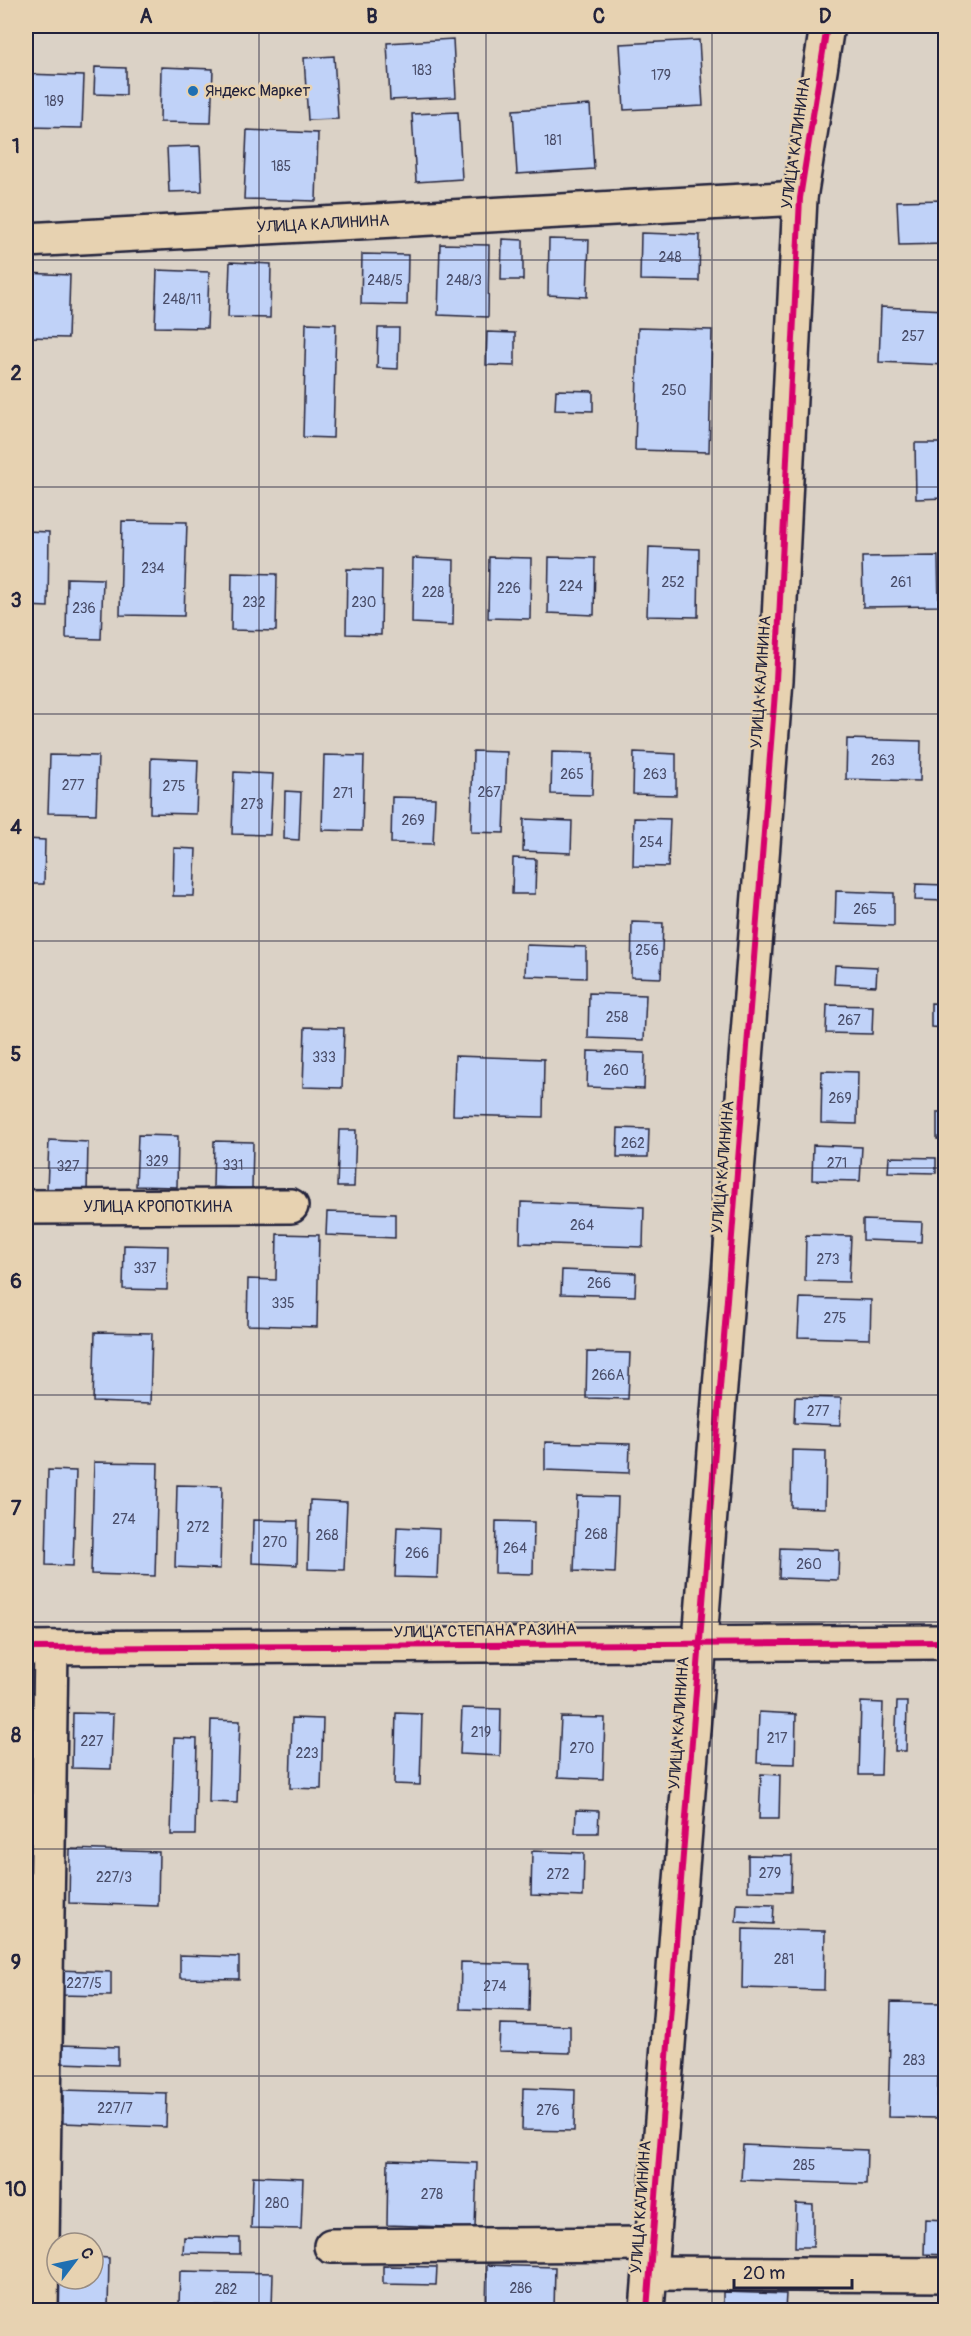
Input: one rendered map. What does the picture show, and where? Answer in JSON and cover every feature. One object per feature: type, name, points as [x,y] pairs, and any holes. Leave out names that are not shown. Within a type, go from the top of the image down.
[{"type":"street","name":"УЛИЦА КАЛИНИНА","points":[[647,2310],[776,680],[800,198],[827,26]]},
{"type":"street","name":"УЛИЦА КАЛИНИНА","points":[[26,240],[800,198]]},
{"type":"street","name":"УЛИЦА КРОПОТКИНА","points":[[26,1207],[291,1206]]},
{"type":"street","name":"УЛИЦА СТЕПАНА РАЗИНА","points":[[40,2310],[38,1648],[945,1642]]},
{"type":"street","name":"УЛИЦА КАЛИНИНА","points":[[331,2246],[651,2259],[945,2275]]},
{"type":"building","points":[[453,39],[456,97],[390,100],[387,43]]},
{"type":"building","points":[[699,40],[703,106],[624,110],[620,44]]},
{"type":"building","points":[[334,56],[338,119],[308,120],[304,58]]},
{"type":"building","points":[[95,67],[126,68],[126,95],[94,94]]},
{"type":"building","points":[[161,67],[213,69],[211,123],[160,122]]},
{"type":"building","points":[[26,74],[84,76],[82,128],[26,127]]},
{"type":"building","points":[[590,105],[594,169],[517,174],[513,110]]},
{"type":"building","points":[[458,112],[462,179],[416,182],[412,114]]},
{"type":"building","points":[[247,130],[318,133],[316,201],[244,199]]},
{"type":"building","points":[[200,146],[202,191],[169,192],[167,147]]},
{"type":"building","points":[[946,200],[946,244],[899,245],[897,201]]},
{"type":"building","points":[[641,233],[700,235],[699,281],[640,280]]},
{"type":"building","points":[[502,239],[523,240],[523,280],[501,280]]},
{"type":"building","points":[[549,239],[589,240],[587,297],[548,295]]},
{"type":"building","points":[[440,244],[489,245],[488,317],[438,315]]},
{"type":"building","points":[[362,254],[408,255],[407,305],[361,304]]},
{"type":"building","points":[[230,262],[271,264],[270,318],[228,317]]},
{"type":"building","points":[[157,270],[209,272],[207,328],[155,327]]},
{"type":"building","points":[[26,273],[70,275],[68,338],[26,337]]},
{"type":"building","points":[[881,307],[946,310],[946,365],[879,362]]},
{"type":"building","points":[[306,323],[336,324],[333,438],[303,437]]},
{"type":"building","points":[[378,328],[399,328],[398,369],[377,368]]},
{"type":"building","points":[[638,328],[712,330],[709,452],[635,450]]},
{"type":"building","points":[[487,332],[515,333],[515,366],[486,365]]},
{"type":"building","points":[[556,390],[593,391],[593,411],[555,410]]},
{"type":"building","points":[[915,443],[946,443],[946,498],[916,499]]},
{"type":"building","points":[[122,521],[187,522],[184,616],[120,615]]},
{"type":"building","points":[[26,531],[49,532],[48,607],[26,606]]},
{"type":"building","points":[[649,547],[699,549],[698,617],[647,616]]},
{"type":"building","points":[[938,556],[939,606],[863,607],[862,557]]},
{"type":"building","points":[[489,557],[531,558],[530,619],[488,618]]},
{"type":"building","points":[[549,557],[595,558],[594,615],[548,613]]},
{"type":"building","points":[[413,558],[454,560],[453,625],[412,623]]},
{"type":"building","points":[[347,569],[382,570],[381,635],[346,634]]},
{"type":"building","points":[[232,573],[277,574],[276,631],[231,630]]},
{"type":"building","points":[[67,578],[103,579],[101,639],[66,638]]},
{"type":"building","points":[[847,739],[921,741],[920,781],[846,779]]},
{"type":"building","points":[[473,751],[507,752],[504,833],[471,832]]},
{"type":"building","points":[[552,752],[593,753],[592,795],[551,794]]},
{"type":"building","points":[[634,752],[676,754],[676,795],[633,794]]},
{"type":"building","points":[[50,755],[98,756],[96,814],[48,813]]},
{"type":"building","points":[[324,755],[364,756],[362,831],[322,830]]},
{"type":"building","points":[[151,758],[198,760],[196,814],[150,813]]},
{"type":"building","points":[[234,772],[273,774],[270,835],[232,834]]},
{"type":"building","points":[[285,791],[301,792],[299,840],[284,839]]},
{"type":"building","points":[[392,797],[435,798],[433,844],[391,843]]},
{"type":"building","points":[[634,818],[670,819],[668,867],[633,866]]},
{"type":"building","points":[[524,819],[572,821],[571,853],[523,851]]},
{"type":"building","points":[[26,839],[45,840],[44,884],[26,884]]},
{"type":"building","points":[[174,848],[196,849],[194,896],[173,896]]},
{"type":"building","points":[[513,858],[536,859],[535,894],[512,894]]},
{"type":"building","points":[[916,884],[946,885],[946,901],[915,900]]},
{"type":"building","points":[[836,891],[894,893],[894,926],[835,924]]},
{"type":"building","points":[[632,922],[663,923],[661,978],[631,977]]},
{"type":"building","points":[[526,945],[586,947],[586,978],[525,976]]},
{"type":"building","points":[[835,965],[877,967],[876,986],[834,984]]},
{"type":"building","points":[[589,993],[646,995],[644,1040],[588,1038]]},
{"type":"building","points":[[931,1003],[946,1004],[946,1028],[931,1027]]},
{"type":"building","points":[[827,1005],[873,1006],[872,1034],[826,1033]]},
{"type":"building","points":[[305,1027],[344,1028],[342,1088],[303,1087]]},
{"type":"building","points":[[588,1051],[645,1053],[644,1089],[587,1087]]},
{"type":"building","points":[[455,1056],[544,1059],[543,1117],[453,1115]]},
{"type":"building","points":[[822,1071],[858,1072],[857,1124],[821,1123]]},
{"type":"building","points":[[937,1112],[946,1112],[946,1140],[937,1139]]},
{"type":"building","points":[[618,1128],[649,1129],[648,1157],[617,1157]]},
{"type":"building","points":[[339,1130],[356,1130],[354,1187],[337,1187]]},
{"type":"building","points":[[138,1135],[178,1136],[177,1187],[136,1186]]},
{"type":"building","points":[[49,1140],[88,1142],[87,1192],[47,1190]]},
{"type":"building","points":[[214,1141],[253,1142],[252,1189],[213,1187]]},
{"type":"building","points":[[813,1145],[862,1147],[860,1181],[812,1180]]},
{"type":"building","points":[[889,1157],[936,1158],[936,1173],[888,1172]]},
{"type":"building","points":[[521,1202],[644,1207],[643,1247],[520,1243]]},
{"type":"building","points":[[327,1212],[395,1214],[395,1238],[326,1235]]},
{"type":"building","points":[[863,1220],[922,1222],[921,1242],[863,1240]]},
{"type":"building","points":[[277,1234],[319,1235],[317,1327],[247,1325],[248,1279],[276,1280]]},
{"type":"building","points":[[806,1235],[851,1236],[849,1282],[805,1281]]},
{"type":"building","points":[[124,1245],[168,1246],[167,1290],[123,1289]]},
{"type":"building","points":[[562,1270],[636,1273],[635,1296],[561,1294]]},
{"type":"building","points":[[800,1298],[871,1300],[870,1339],[798,1337]]},
{"type":"building","points":[[95,1332],[152,1333],[150,1404],[93,1402]]},
{"type":"building","points":[[587,1352],[630,1353],[628,1399],[586,1398]]},
{"type":"building","points":[[795,1397],[841,1398],[840,1425],[794,1423]]},
{"type":"building","points":[[545,1442],[630,1444],[629,1473],[545,1470]]},
{"type":"building","points":[[792,1450],[826,1451],[825,1508],[791,1507]]},
{"type":"building","points":[[94,1462],[158,1463],[155,1576],[91,1574]]},
{"type":"building","points":[[48,1470],[76,1471],[73,1566],[46,1565]]},
{"type":"building","points":[[177,1485],[222,1486],[220,1569],[175,1567]]},
{"type":"building","points":[[577,1496],[618,1497],[615,1573],[574,1571]]},
{"type":"building","points":[[310,1500],[347,1502],[344,1570],[308,1569]]},
{"type":"building","points":[[253,1520],[298,1521],[297,1565],[252,1563]]},
{"type":"building","points":[[496,1521],[534,1522],[533,1574],[495,1573]]},
{"type":"building","points":[[397,1527],[439,1529],[437,1578],[395,1577]]},
{"type":"building","points":[[780,1548],[839,1550],[838,1580],[779,1578]]},
{"type":"building","points":[[861,1702],[883,1703],[881,1775],[859,1775]]},
{"type":"building","points":[[897,1702],[907,1702],[906,1751],[895,1751]]},
{"type":"building","points":[[462,1708],[501,1709],[500,1756],[460,1754]]},
{"type":"building","points":[[759,1712],[796,1714],[795,1764],[757,1763]]},
{"type":"building","points":[[942,1712],[946,1712],[946,1786],[940,1786]]},
{"type":"building","points":[[73,1713],[113,1714],[111,1769],[72,1768]]},
{"type":"building","points":[[396,1713],[422,1714],[420,1785],[394,1784]]},
{"type":"building","points":[[561,1717],[605,1718],[603,1779],[558,1777]]},
{"type":"building","points":[[26,1718],[29,1718],[27,1772],[26,1772]]},
{"type":"building","points":[[292,1718],[323,1719],[321,1789],[290,1788]]},
{"type":"building","points":[[211,1720],[240,1721],[237,1803],[209,1802]]},
{"type":"building","points":[[174,1738],[197,1739],[195,1835],[171,1835]]},
{"type":"building","points":[[761,1774],[780,1775],[779,1819],[759,1819]]},
{"type":"building","points":[[26,1797],[29,1797],[28,1820],[26,1819]]},
{"type":"building","points":[[576,1810],[599,1811],[598,1833],[575,1833]]},
{"type":"building","points":[[70,1849],[159,1852],[158,1906],[69,1903]]},
{"type":"building","points":[[532,1851],[584,1853],[583,1897],[531,1895]]},
{"type":"building","points":[[748,1855],[792,1856],[791,1892],[748,1891]]},
{"type":"building","points":[[737,1904],[774,1905],[773,1924],[736,1922]]},
{"type":"building","points":[[743,1929],[825,1931],[824,1990],[742,1988]]},
{"type":"building","points":[[180,1955],[239,1957],[239,1979],[180,1978]]},
{"type":"building","points":[[461,1962],[530,1964],[529,2011],[460,2009]]},
{"type":"building","points":[[58,1970],[111,1972],[111,1996],[57,1995]]},
{"type":"building","points":[[891,2002],[940,2003],[937,2118],[888,2117]]},
{"type":"building","points":[[500,2024],[570,2026],[570,2053],[499,2051]]},
{"type":"building","points":[[62,2045],[118,2047],[118,2065],[61,2063]]},
{"type":"building","points":[[523,2088],[575,2090],[574,2131],[522,2130]]},
{"type":"building","points":[[63,2090],[167,2093],[166,2127],[63,2123]]},
{"type":"building","points":[[743,2145],[867,2150],[866,2184],[741,2180]]},
{"type":"building","points":[[388,2160],[477,2163],[475,2228],[387,2225]]},
{"type":"building","points":[[253,2176],[303,2178],[301,2229],[251,2228]]},
{"type":"building","points":[[796,2204],[813,2205],[813,2247],[795,2247]]},
{"type":"building","points":[[925,2219],[946,2220],[946,2255],[924,2254]]},
{"type":"building","points":[[184,2237],[240,2238],[240,2254],[183,2253]]},
{"type":"building","points":[[105,2258],[109,2258],[108,2310],[58,2308],[59,2291],[105,2291]]},
{"type":"building","points":[[487,2265],[555,2267],[554,2310],[486,2309]]},
{"type":"building","points":[[383,2266],[437,2267],[436,2285],[383,2284]]},
{"type":"building","points":[[180,2271],[273,2273],[272,2308],[179,2305]]},
{"type":"building","points":[[723,2292],[786,2294],[785,2310],[723,2310]]},
{"type":"cycle path","points":[[647,2310],[776,680],[800,198],[827,26]]},
{"type":"cycle path","points":[[26,1648],[946,1642]]},
{"type":"place","name":"Яндекс Маркет","points":[[193,91]]}]
